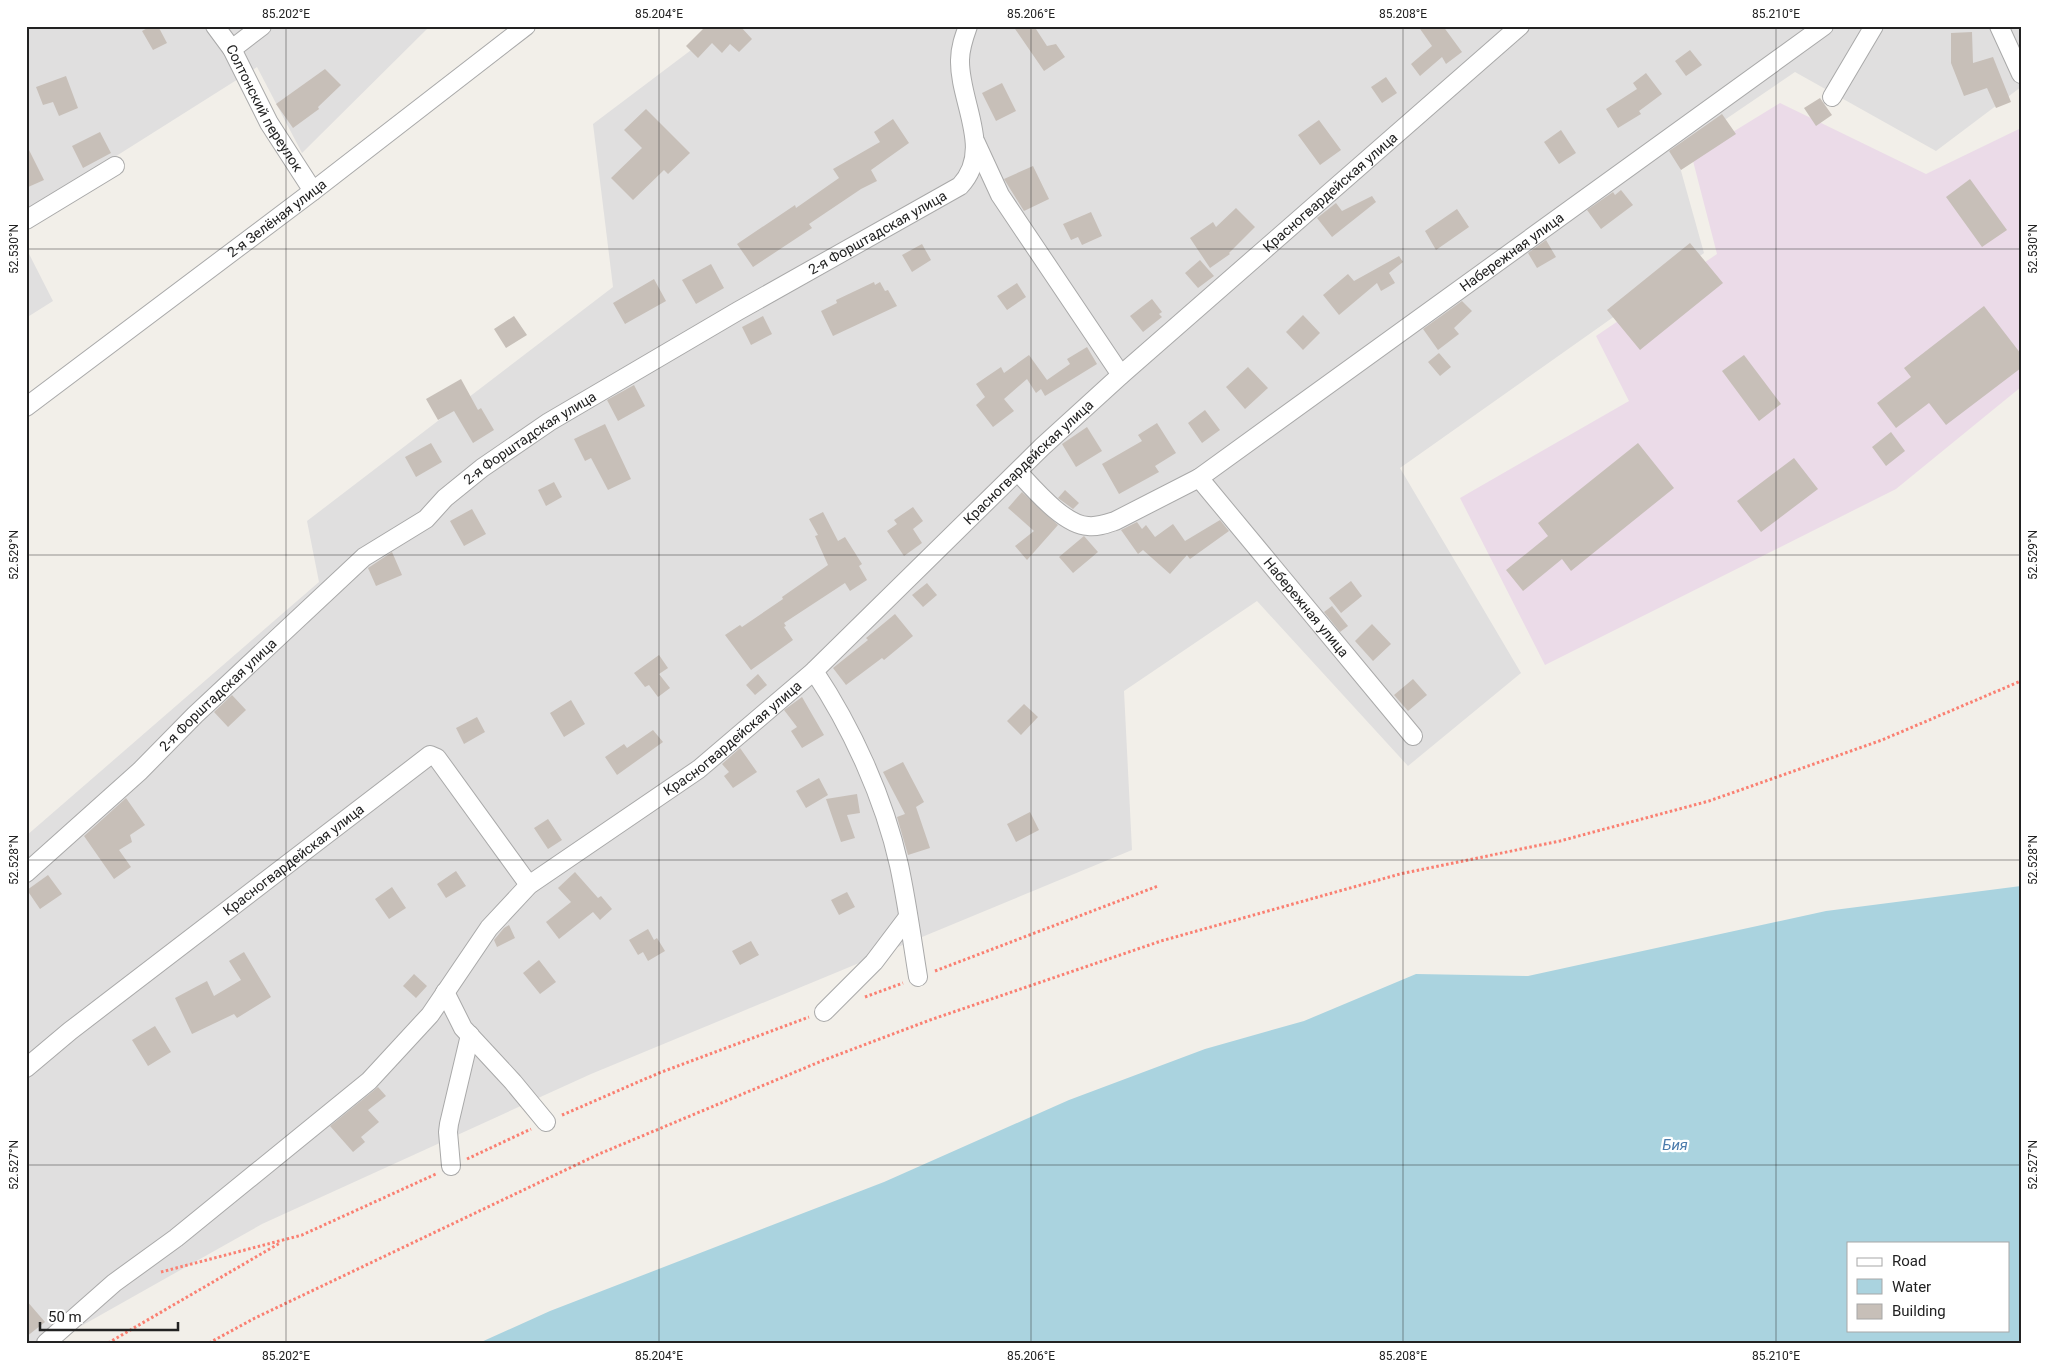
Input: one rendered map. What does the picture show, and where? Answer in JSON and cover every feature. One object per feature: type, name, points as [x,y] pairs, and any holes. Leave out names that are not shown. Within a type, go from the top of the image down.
[{"type":"street","name":"Солтонский переулок","points":[[215,26],[232,49],[268,123],[313,191]]},
{"type":"street","points":[[232,49],[262,26]]},
{"type":"street","name":"2-я Зелёная улица","points":[[26,407],[313,191],[526,26]]},
{"type":"street","name":"2-я Форштадская улица","points":[[26,873],[140,771],[195,714],[364,557],[426,520],[445,498],[482,468],[549,422],[738,311],[950,194],[967,179],[972,168],[976,143],[962,80],[960,61],[962,44],[968,26]]},
{"type":"street","name":"Красногвардейская улица","points":[[46,1343],[114,1283],[176,1238],[368,1081],[430,1015],[489,928],[529,885],[699,769],[814,671],[1042,447],[1121,375],[1520,26]]},
{"type":"street","name":"Набережная улица","points":[[1018,472],[1068,519],[1088,526],[1104,525],[1115,521],[1199,478],[1824,26]]},
{"type":"street","points":[[1832,97],[1874,26]]},
{"type":"street","points":[[1999,26],[2021,74]]},
{"type":"street","points":[[976,143],[1000,195],[1121,375]]},
{"type":"street","points":[[26,220],[115,166]]},
{"type":"street","name":"Набережная улица","points":[[1199,478],[1413,736]]},
{"type":"street","points":[[814,671],[835,702],[859,748],[882,808],[899,865],[918,977]]},
{"type":"street","name":"Красногвардейская улица","points":[[26,1068],[70,1031],[430,755],[437,758],[529,885]]},
{"type":"street","points":[[824,1012],[874,962],[908,917]]},
{"type":"street","points":[[445,992],[455,1014],[470,1035],[546,1122]]},
{"type":"street","points":[[451,1166],[449,1124],[470,1035]]},
{"type":"path","points":[[209,1343],[255,1318],[599,1154],[824,1060],[930,1020],[1161,941],[1400,874],[1560,841],[1709,801],[1882,740],[2021,681]]},
{"type":"path","points":[[858,999],[1158,886]]},
{"type":"path","points":[[152,1274],[302,1235],[546,1122],[659,1073],[824,1012]]},
{"type":"path","points":[[108,1343],[285,1240]]},
{"type":"shaded area","points":[[26,26],[430,26],[302,153],[257,67],[26,213]]},
{"type":"shaded area","points":[[723,26],[2021,26],[2021,87],[1936,151],[1795,72],[1676,153],[1704,253],[1400,468],[1521,673],[1408,766],[1257,601],[1124,691],[1132,850],[591,1074],[262,1224],[51,1343],[26,1343],[26,836],[319,582],[307,521],[613,287],[593,124]]},
{"type":"shaded area","points":[[1780,103],[1926,174],[2021,128],[2021,387],[1896,489],[1545,665],[1460,498],[1629,401],[1596,336],[1717,254],[1692,157]]},
{"type":"shaded area","points":[[26,248],[53,301],[26,318]]},
{"type":"water","name":"Бия","points":[[2021,886],[2021,1343],[479,1343],[550,1311],[884,1182],[1069,1100],[1205,1049],[1304,1021],[1416,974],[1528,976],[1826,911]]},
{"type":"building","points":[[151,26],[158,26],[167,43],[153,50],[142,31]]},
{"type":"building","points":[[706,26],[740,26],[752,39],[739,52],[730,44],[722,53],[712,43],[698,58],[686,46]]},
{"type":"building","points":[[1013,26],[1034,26],[1047,46],[1056,44],[1065,57],[1044,71]]},
{"type":"building","points":[[1418,26],[1443,26],[1462,52],[1446,64],[1442,57],[1420,76],[1411,64],[1432,46]]},
{"type":"building","points":[[1972,32],[1973,63],[1993,57],[2011,102],[1996,108],[1987,88],[1964,96],[1951,63],[1951,33]]},
{"type":"building","points":[[1690,50],[1702,65],[1686,76],[1675,61]]},
{"type":"building","points":[[325,69],[341,85],[318,107],[319,109],[293,128],[276,104]]},
{"type":"building","points":[[1646,73],[1662,94],[1639,111],[1641,114],[1618,128],[1606,109],[1637,89],[1633,83]]},
{"type":"building","points":[[66,76],[78,108],[59,116],[53,102],[43,105],[36,87]]},
{"type":"building","points":[[1386,77],[1397,93],[1382,103],[1371,87]]},
{"type":"building","points":[[1002,83],[1016,111],[996,121],[982,93]]},
{"type":"building","points":[[1820,98],[1832,115],[1816,126],[1804,108]]},
{"type":"building","points":[[646,109],[690,153],[668,174],[664,170],[633,200],[611,178],[642,148],[624,130]]},
{"type":"building","points":[[1722,114],[1736,134],[1681,170],[1669,151]]},
{"type":"building","points":[[893,119],[909,143],[871,170],[877,181],[861,189],[809,224],[812,228],[753,267],[737,244],[795,205],[796,208],[839,178],[833,169],[880,142],[874,132]]},
{"type":"building","points":[[1319,120],[1341,150],[1320,165],[1298,135]]},
{"type":"building","points":[[1561,130],[1576,153],[1559,164],[1544,142]]},
{"type":"building","points":[[100,132],[111,153],[83,168],[72,146]]},
{"type":"building","points":[[26,144],[44,180],[26,188]]},
{"type":"building","points":[[1033,166],[1049,199],[1024,211],[1004,179]]},
{"type":"building","points":[[1970,179],[2007,230],[1982,247],[1946,197]]},
{"type":"building","points":[[1621,190],[1633,205],[1601,229],[1587,210],[1613,192],[1615,195]]},
{"type":"building","points":[[1372,196],[1376,202],[1332,237],[1317,218],[1336,203],[1342,211]]},
{"type":"building","points":[[1236,208],[1255,227],[1230,254],[1210,268],[1190,238],[1213,222],[1216,227]]},
{"type":"building","points":[[1457,209],[1469,227],[1436,250],[1425,231]]},
{"type":"building","points":[[1091,212],[1102,236],[1082,245],[1078,237],[1071,240],[1063,224]]},
{"type":"building","points":[[1546,240],[1556,257],[1537,268],[1528,253]]},
{"type":"building","points":[[1690,243],[1723,283],[1640,350],[1607,310]]},
{"type":"building","points":[[922,244],[931,260],[912,272],[902,255]]},
{"type":"building","points":[[1399,256],[1403,262],[1389,273],[1395,283],[1381,291],[1377,283],[1339,315],[1323,295],[1348,274],[1354,281]]},
{"type":"building","points":[[1200,260],[1214,276],[1198,288],[1185,273]]},
{"type":"building","points":[[711,264],[724,288],[696,304],[682,280]]},
{"type":"building","points":[[654,279],[666,301],[625,324],[613,303]]},
{"type":"building","points":[[874,282],[875,285],[880,282],[885,291],[888,290],[897,306],[833,336],[821,311],[837,303],[836,300]]},
{"type":"building","points":[[1017,283],[1026,297],[1007,310],[997,296]]},
{"type":"building","points":[[1152,299],[1162,312],[1159,314],[1162,317],[1143,332],[1130,316]]},
{"type":"building","points":[[1462,301],[1472,311],[1454,328],[1459,334],[1438,350],[1423,329]]},
{"type":"building","points":[[1984,306],[2021,354],[2021,368],[1946,425],[1929,403],[1896,428],[1877,403],[1911,377],[1904,368]]},
{"type":"building","points":[[1303,315],[1320,333],[1303,350],[1286,332]]},
{"type":"building","points":[[514,316],[527,335],[506,348],[494,329]]},
{"type":"building","points":[[763,316],[772,334],[751,345],[742,327]]},
{"type":"building","points":[[1087,347],[1097,364],[1045,396],[1041,389],[1036,393],[1027,379],[1004,399],[1014,411],[993,427],[976,405],[985,397],[976,384],[1001,367],[1004,373],[1029,355],[1047,380],[1070,364],[1067,359]]},
{"type":"building","points":[[1439,353],[1451,367],[1440,376],[1428,362]]},
{"type":"building","points":[[1744,355],[1781,404],[1759,421],[1722,371]]},
{"type":"building","points":[[1248,367],[1268,388],[1245,409],[1226,387]]},
{"type":"building","points":[[461,379],[478,410],[481,408],[494,430],[473,443],[454,411],[438,420],[426,399]]},
{"type":"building","points":[[634,385],[645,406],[618,421],[607,400]]},
{"type":"building","points":[[1205,410],[1220,430],[1202,443],[1188,423]]},
{"type":"building","points":[[1157,423],[1176,453],[1155,466],[1159,472],[1119,494],[1102,464],[1142,441],[1138,435]]},
{"type":"building","points":[[605,424],[631,479],[608,490],[591,458],[585,461],[574,439]]},
{"type":"building","points":[[1087,427],[1102,451],[1076,467],[1062,444]]},
{"type":"building","points":[[1891,432],[1905,451],[1886,466],[1872,447]]},
{"type":"building","points":[[431,443],[442,462],[416,477],[405,457]]},
{"type":"building","points":[[1638,443],[1674,488],[1571,571],[1562,559],[1523,591],[1506,570],[1548,536],[1538,523]]},
{"type":"building","points":[[1794,458],[1818,489],[1761,532],[1737,501]]},
{"type":"building","points":[[554,482],[562,497],[546,506],[538,490]]},
{"type":"building","points":[[1065,490],[1079,503],[1073,509],[1058,498]]},
{"type":"building","points":[[1022,492],[1058,525],[1027,560],[1015,546],[1034,531],[1008,508]]},
{"type":"building","points":[[913,507],[923,521],[913,529],[922,543],[904,556],[887,531],[897,524],[894,520]]},
{"type":"building","points":[[472,509],[486,534],[464,546],[450,521]]},
{"type":"building","points":[[823,512],[838,541],[845,537],[862,564],[859,566],[867,580],[850,591],[845,583],[784,623],[786,626],[784,627],[793,640],[751,670],[725,635],[740,625],[742,627],[828,565],[815,536],[818,535],[809,519]]},
{"type":"building","points":[[1220,520],[1229,531],[1190,559],[1187,555],[1170,574],[1143,550],[1138,554],[1121,530],[1137,522],[1142,529],[1146,525],[1155,537],[1173,524],[1185,541]]},
{"type":"building","points":[[1084,536],[1098,552],[1073,573],[1059,557]]},
{"type":"building","points":[[392,552],[402,575],[376,586],[368,568]]},
{"type":"building","points":[[1351,581],[1362,596],[1341,613],[1329,598]]},
{"type":"building","points":[[927,583],[937,595],[923,607],[912,595]]},
{"type":"building","points":[[1332,606],[1348,626],[1340,632],[1324,612]]},
{"type":"building","points":[[895,614],[913,636],[884,660],[882,658],[846,685],[833,668],[868,640],[866,638]]},
{"type":"building","points":[[1372,624],[1391,644],[1373,661],[1355,641]]},
{"type":"building","points":[[659,655],[668,668],[659,674],[670,688],[658,697],[649,685],[645,687],[634,673]]},
{"type":"building","points":[[758,674],[767,685],[755,695],[746,685]]},
{"type":"building","points":[[1413,679],[1427,695],[1408,711],[1394,695]]},
{"type":"building","points":[[232,695],[246,710],[228,727],[214,712]]},
{"type":"building","points":[[802,697],[824,735],[802,748],[791,731],[797,727],[784,710]]},
{"type":"building","points":[[571,700],[585,724],[564,737],[550,713]]},
{"type":"building","points":[[1024,704],[1038,717],[1021,735],[1007,721]]},
{"type":"building","points":[[477,717],[485,732],[464,744],[456,728]]},
{"type":"building","points":[[653,730],[663,742],[617,775],[605,757],[624,744],[627,748]]},
{"type":"building","points":[[740,748],[757,772],[733,788],[724,776],[729,772],[722,764]]},
{"type":"building","points":[[903,762],[924,802],[916,807],[930,848],[908,855],[897,817],[905,814],[883,772]]},
{"type":"building","points":[[819,778],[828,795],[806,808],[796,791]]},
{"type":"building","points":[[857,794],[860,813],[847,815],[855,838],[841,842],[826,799]]},
{"type":"building","points":[[126,798],[145,825],[130,835],[132,842],[119,850],[131,867],[114,879],[84,836]]},
{"type":"building","points":[[1030,812],[1039,830],[1016,842],[1007,824]]},
{"type":"building","points":[[548,819],[562,840],[548,849],[534,828]]},
{"type":"building","points":[[456,871],[466,886],[446,898],[437,884]]},
{"type":"building","points":[[575,872],[598,898],[601,896],[612,909],[600,920],[593,912],[559,939],[546,922],[571,902],[558,888]]},
{"type":"building","points":[[48,875],[62,894],[40,909],[27,890]]},
{"type":"building","points":[[392,887],[406,908],[389,919],[375,899]]},
{"type":"building","points":[[847,892],[855,907],[839,915],[831,900]]},
{"type":"building","points":[[509,925],[515,938],[497,947],[494,940]]},
{"type":"building","points":[[648,929],[654,940],[657,938],[665,951],[648,961],[643,952],[638,955],[629,940]]},
{"type":"building","points":[[751,941],[759,955],[740,965],[732,951]]},
{"type":"building","points":[[244,952],[271,997],[237,1018],[234,1014],[192,1034],[175,998],[207,981],[214,996],[241,980],[229,961]]},
{"type":"building","points":[[539,960],[556,982],[540,994],[523,973]]},
{"type":"building","points":[[414,974],[427,986],[416,998],[403,986]]},
{"type":"building","points":[[155,1026],[171,1052],[148,1066],[132,1040]]},
{"type":"building","points":[[378,1087],[386,1096],[368,1110],[379,1122],[361,1137],[365,1142],[353,1152],[330,1126]]},
{"type":"building","points":[[26,1300],[45,1322],[26,1337]]}]
